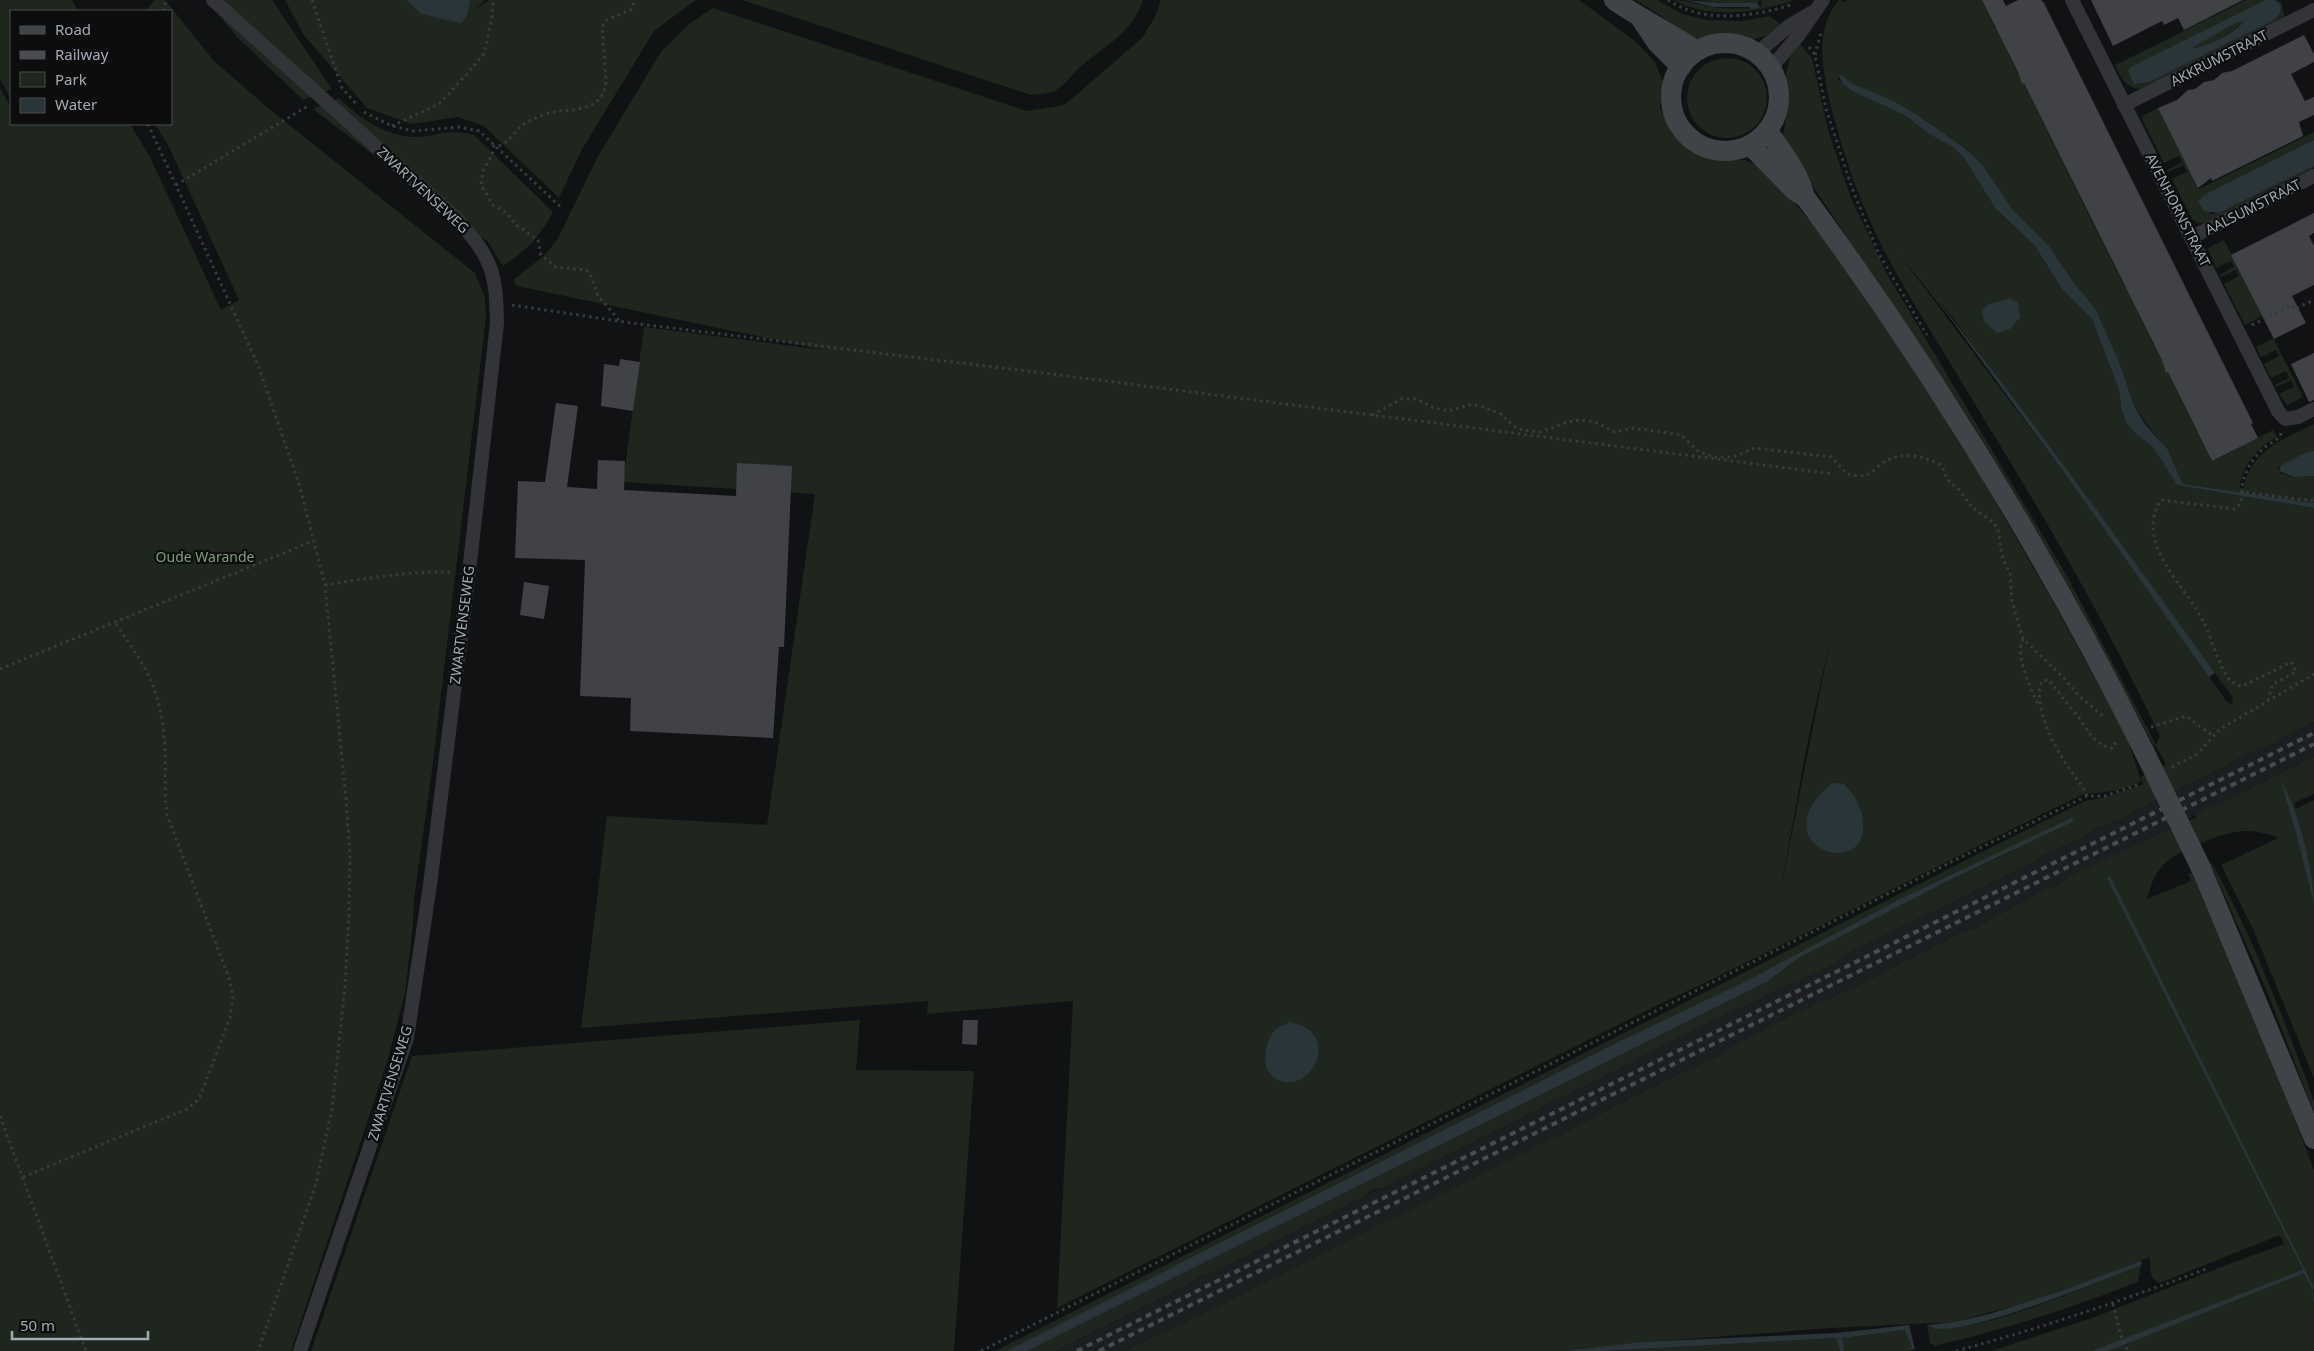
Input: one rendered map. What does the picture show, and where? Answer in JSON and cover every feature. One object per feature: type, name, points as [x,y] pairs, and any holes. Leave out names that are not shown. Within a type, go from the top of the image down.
[{"type":"main road","points":[[1614,0],[1641,19],[1668,31],[1696,50]]},
{"type":"main road","points":[[1641,19],[1657,43],[1681,67]]},
{"type":"main road","points":[[1728,42],[1758,52],[1772,68],[1778,84],[1780,100],[1776,117],[1768,131],[1751,146],[1729,152],[1709,150],[1691,141],[1678,126],[1671,108],[1671,88],[1685,59],[1696,50],[1710,44],[1728,42]]},
{"type":"main road","points":[[1768,131],[1792,166],[1802,185],[1805,197]]},
{"type":"main road","points":[[1751,146],[1796,191],[1805,197],[1864,277],[1962,426],[2150,743],[2314,1139]]},
{"type":"street","name":"ZWARTVENSEWEG","points":[[213,0],[458,219],[481,246],[494,276],[496,303],[497,323],[469,572],[430,885],[407,1038],[300,1351]]},
{"type":"street","points":[[1758,52],[1793,31],[1823,0]]},
{"type":"street","name":"AVENHORNSTRAAT","points":[[2072,0],[2278,411],[2285,419]]},
{"type":"street","name":"AKKRUMSTRAAT","points":[[2124,105],[2314,10]]},
{"type":"street","points":[[1772,68],[1793,31]]},
{"type":"street","name":"AALSUMSTRAAT","points":[[2192,237],[2314,176]]},
{"type":"street","points":[[2285,419],[2298,417],[2314,409]]},
{"type":"path","points":[[312,0],[342,88],[362,111],[392,126],[414,131],[459,127],[479,131],[563,209]]},
{"type":"path","points":[[392,126],[439,104],[473,68],[484,54],[492,18],[493,0]]},
{"type":"path","points":[[494,146],[506,142],[525,123],[536,118],[560,111],[580,110],[598,101],[605,90],[606,81],[602,27],[607,20],[632,9],[635,0]]},
{"type":"path","points":[[1668,0],[1676,6],[1708,15],[1773,11],[1796,2]]},
{"type":"path","points":[[1773,11],[1815,56],[1826,109],[1852,188],[1879,254],[1930,340]]},
{"type":"path","points":[[176,185],[321,98]]},
{"type":"path","points":[[148,125],[258,365],[300,486],[325,585],[350,854],[345,986],[332,1109],[316,1187],[258,1351]]},
{"type":"path","points":[[494,146],[484,171],[481,185],[488,200],[493,206],[507,213],[515,224],[538,240],[539,252],[549,263],[562,270],[586,270],[590,273],[598,296],[620,320]]},
{"type":"path","points":[[2238,331],[2292,305],[2294,309],[2314,300]]},
{"type":"path","points":[[496,303],[1834,474]]},
{"type":"path","points":[[1371,416],[1401,399],[1416,399],[1434,408],[1449,411],[1469,405],[1478,405],[1501,414],[1513,426],[1522,430],[1540,432],[1568,422],[1580,420],[1595,422],[1615,432],[1634,428],[1681,435],[1700,452],[1715,457],[1733,457],[1755,448],[1831,457],[1847,474],[1860,476],[1868,474],[1887,460],[1918,455],[1942,466],[1947,479],[1958,489],[1972,507],[1994,523],[1998,530],[2003,560],[2010,573],[2012,602],[2022,639],[2109,724]]},
{"type":"path","points":[[2268,699],[2273,684],[2296,672],[2291,662],[2247,684],[2240,686],[2230,681],[2200,616],[2158,551],[2152,527],[2156,508],[2161,500],[2235,509],[2240,503],[2247,469],[2262,449],[2280,438],[2285,419]]},
{"type":"path","points":[[2242,492],[2314,501]]},
{"type":"path","points":[[0,669],[116,624],[313,541]]},
{"type":"path","points":[[325,585],[373,576],[426,572],[469,572]]},
{"type":"path","points":[[23,1177],[187,1109],[200,1099],[230,1018],[233,997],[229,978],[167,815],[164,798],[165,749],[157,696],[142,660],[116,624]]},
{"type":"path","points":[[2022,639],[2019,645],[2025,675],[2064,761],[2087,796]]},
{"type":"path","points":[[2171,768],[2197,754],[2220,729],[2268,699],[2314,674]]},
{"type":"path","points":[[2039,706],[2040,686],[2042,681],[2049,680],[2078,716],[2090,735],[2106,747],[2112,748],[2116,742],[2114,736]]},
{"type":"path","points":[[2151,727],[2186,716],[2213,736]]},
{"type":"path","points":[[2147,719],[2151,727],[2150,743]]},
{"type":"path","points":[[982,1351],[1959,858],[2087,796],[2104,796],[2145,781]]},
{"type":"path","points":[[0,1116],[86,1351]]},
{"type":"path","points":[[1956,1351],[2029,1332],[2113,1304],[2206,1269]]},
{"type":"path","points":[[2113,1304],[2122,1339],[2128,1351]]},
{"type":"shaded area","points":[[2314,722],[2314,757],[2139,843],[2057,886],[2045,889],[1973,929],[1961,932],[1859,985],[1796,1013],[1731,1047],[1721,1055],[1670,1078],[1393,1220],[1374,1227],[1215,1308],[1124,1351],[1055,1351],[1193,1282],[1200,1276],[1219,1270],[1362,1198],[1372,1191],[1383,1188],[1704,1025],[1836,963],[1846,954],[2035,862],[2041,856],[2081,839],[2096,828],[2122,819],[2142,807],[2227,766],[2244,755],[2270,745]]},
{"type":"green space","points":[[0,0],[72,0],[77,10],[10,10],[10,97],[0,79]]},
{"type":"green space","name":"Oude Warande","points":[[155,0],[165,0],[214,61],[273,112],[475,273],[485,298],[486,317],[432,770],[414,899],[405,993],[388,1059],[291,1351],[0,1351],[0,88],[10,106],[10,125],[131,125],[150,157],[221,310],[239,300],[169,147],[156,125],[172,125],[172,10],[146,10]]},
{"type":"green space","points":[[207,0],[272,0],[332,89],[303,100],[238,38]]},
{"type":"green space","points":[[285,0],[407,0],[421,14],[467,16],[470,0],[485,0],[473,11],[489,0],[696,0],[654,31],[581,151],[559,198],[484,126],[458,117],[412,124],[367,108],[303,34]]},
{"type":"green space","points":[[742,0],[1143,0],[1125,30],[1080,67],[1061,86],[1049,93],[1031,95]]},
{"type":"green space","points":[[1161,0],[1579,0],[1635,41],[1655,62],[1664,84],[1660,107],[1672,134],[1690,151],[1699,155],[1712,159],[1745,160],[1763,167],[1816,228],[1839,258],[1955,432],[2051,598],[2127,737],[2141,781],[2121,789],[2084,794],[2030,820],[1057,1308],[1073,1001],[927,1014],[928,1001],[581,1028],[607,816],[767,825],[815,494],[623,482],[644,327],[824,350],[517,286],[513,280],[545,255],[558,238],[597,158],[661,52],[690,23],[713,8],[1027,111],[1064,105],[1142,38],[1155,17]],"holes":[[[1832,631],[1780,893],[1807,745]]]},
{"type":"green space","points":[[1636,0],[1657,0],[1682,14],[1706,20],[1742,21],[1770,16],[1780,24],[1767,35],[1756,39],[1698,38],[1693,37]]},
{"type":"green space","points":[[1673,0],[1712,7],[1748,8],[1760,7],[1762,3],[1760,0],[1795,0],[1749,11],[1718,12],[1702,10]]},
{"type":"green space","points":[[1699,0],[1760,0],[1757,3],[1721,3]]},
{"type":"green space","points":[[1839,0],[1845,2],[1847,0],[1982,0],[1993,26],[1996,28],[2009,54],[2007,55],[2009,55],[2022,84],[2024,83],[2038,111],[2036,113],[2038,112],[2052,140],[2050,142],[2053,141],[2067,169],[2065,170],[2067,170],[2081,198],[2079,199],[2081,199],[2094,228],[2096,228],[2110,256],[2108,257],[2110,257],[2124,285],[2122,286],[2125,285],[2139,313],[2137,315],[2139,314],[2153,342],[2151,344],[2154,343],[2167,371],[2166,373],[2168,372],[2182,400],[2180,401],[2182,401],[2196,429],[2194,430],[2197,430],[2211,458],[2209,459],[2213,461],[2273,430],[2277,437],[2263,446],[2247,465],[2241,480],[2240,488],[2244,488],[2247,475],[2261,455],[2280,441],[2314,424],[2314,451],[2307,452],[2295,460],[2280,466],[2278,469],[2280,473],[2294,477],[2314,476],[2314,503],[2183,484],[2170,454],[2135,408],[2118,359],[2095,308],[2074,283],[2049,246],[2013,210],[1982,164],[1963,147],[1894,101],[1851,83],[1842,75],[1838,79],[1852,91],[1906,116],[1929,134],[1953,147],[1964,158],[1995,208],[2035,246],[2062,289],[2092,319],[2119,390],[2121,408],[2126,422],[2135,433],[2153,447],[2177,485],[2314,508],[2314,722],[2270,745],[2244,755],[2227,766],[2142,807],[2122,819],[2096,828],[2081,839],[2041,856],[2035,862],[1846,954],[1836,963],[1704,1025],[1383,1188],[1372,1190],[1362,1198],[1219,1270],[1200,1276],[1193,1282],[1055,1351],[1027,1351],[1767,982],[1797,959],[1948,881],[2021,847],[1894,902],[1750,979],[1618,1042],[1006,1351],[995,1351],[2085,801],[2106,797],[2143,784],[2141,777],[2166,764],[2156,746],[2154,746],[2056,566],[1974,427],[1788,149],[1783,135],[1788,107],[1786,73],[1790,57],[1800,44],[1812,58],[1828,130],[1851,198],[1887,274],[2067,576],[2156,745],[2160,736],[2089,598],[2043,517],[1901,281],[1883,249],[1868,216],[1843,149],[1825,79],[1822,51],[1823,38],[1831,12]],"holes":[[[1899,254],[1950,314],[2076,482],[2233,698],[2232,704],[2227,702],[2073,485]]]},
{"type":"green space","points":[[2246,0],[2265,0],[2130,67],[2134,84],[2274,20],[2281,8],[2275,0],[2281,2],[2285,18],[2142,89],[2131,87],[2124,82],[2115,65]]},
{"type":"green space","points":[[2244,21],[2235,30],[2220,39],[2204,46],[2192,48],[2236,23]]},
{"type":"green space","points":[[1727,58],[1742,61],[1755,70],[1764,83],[1767,98],[1764,113],[1755,126],[1742,135],[1727,138],[1712,135],[1699,126],[1690,113],[1687,98],[1690,83],[1699,70],[1712,61]]},
{"type":"green space","points":[[339,98],[364,119],[382,129],[402,136],[421,137],[448,132],[474,135],[553,212],[548,221],[532,243],[503,266],[488,242],[313,109]]},
{"type":"green space","points":[[2158,108],[2199,189],[2314,132],[2314,140],[2204,195],[2211,214],[2219,213],[2314,166],[2314,168],[2206,223],[2197,223],[2192,219],[2172,179],[2187,172],[2184,165],[2168,172],[2167,170],[2182,162],[2179,156],[2164,163],[2143,121],[2142,116]]},
{"type":"green space","points":[[2224,240],[2262,316],[2245,325],[2224,284],[2239,276],[2236,270],[2221,277],[2220,275],[2234,267],[2231,261],[2216,268],[2208,248]]},
{"type":"green space","points":[[2273,338],[2303,397],[2287,405],[2279,394],[2294,387],[2291,380],[2276,387],[2275,385],[2289,378],[2286,371],[2271,378],[2264,364],[2279,356],[2276,350],[2261,357],[2256,347]]},
{"type":"green space","points":[[2314,757],[2314,794],[2294,803],[2296,809],[2314,800],[2314,898],[2303,859],[2314,905],[2314,1078],[2253,929],[2221,865],[2278,838],[2256,832],[2235,832],[2224,834],[2184,851],[2164,864],[2158,871],[2147,899],[2191,881],[2188,874],[2192,873],[2287,1099],[2314,1170],[2314,1290],[2109,876],[2311,1286],[2314,1306],[2314,1351],[1991,1351],[2092,1318],[2284,1244],[2280,1235],[2160,1283],[2152,1275],[2150,1257],[2043,1298],[1954,1322],[1831,1328],[1635,1343],[1564,1351],[1124,1351],[1215,1308],[1374,1227],[1562,1135],[1670,1078],[1721,1055],[1731,1047],[1796,1013],[1859,985],[1961,932],[1973,929],[2045,889],[2057,886],[2069,877],[2168,829],[2171,830],[2196,817],[2195,815]]},
{"type":"green space","points":[[2210,863],[2212,863],[2227,891],[2268,980],[2314,1101],[2314,1112],[2266,989]]},
{"type":"green space","points":[[860,1020],[856,1070],[974,1071],[954,1351],[311,1351],[412,1056]]},
{"type":"green space","points":[[2141,1266],[2138,1282],[2113,1292],[2012,1326],[1934,1346],[1930,1344],[1927,1324],[1945,1328],[1970,1325],[1999,1318],[2064,1296]]},
{"type":"green space","points":[[1906,1330],[1912,1348],[1909,1351],[1844,1351],[1841,1338]]},
{"type":"green space","points":[[1837,1338],[1840,1351],[1604,1351]]},
{"type":"water","points":[[407,0],[470,0],[467,16],[461,23],[421,14]]},
{"type":"water","points":[[1685,0],[1757,3],[1760,7],[1752,9],[1749,7],[1713,7]]},
{"type":"water","points":[[2265,0],[2275,0],[2281,5],[2280,13],[2274,20],[2149,82],[2134,84],[2128,71],[2130,67]],"holes":[[[2244,21],[2220,39],[2192,48],[2236,23]]]},
{"type":"water","points":[[1839,75],[1842,75],[1851,83],[1894,101],[1916,114],[1963,147],[1982,164],[2013,210],[2049,246],[2074,283],[2095,308],[2118,359],[2135,408],[2145,424],[2168,450],[2183,484],[2314,503],[2314,508],[2177,485],[2153,447],[2135,433],[2126,422],[2121,408],[2119,390],[2092,319],[2062,289],[2035,246],[1995,208],[1964,158],[1953,147],[1929,134],[1906,116],[1852,91],[1842,83]]},
{"type":"water","points":[[2314,140],[2314,166],[2219,213],[2204,211],[2198,202],[2204,195]]},
{"type":"water","points":[[1895,248],[1937,299],[2018,405],[2215,673],[2209,677],[2073,485],[1948,315]]},
{"type":"water","points":[[2010,298],[2018,303],[2020,317],[2010,329],[1997,333],[1984,321],[1982,312],[1987,305]]},
{"type":"water","points":[[2314,451],[2314,476],[2294,477],[2279,471],[2281,465],[2305,453]]},
{"type":"water","points":[[2281,781],[2293,808],[2304,841],[2311,876],[2314,905],[2296,832]]},
{"type":"water","points":[[1832,783],[1844,784],[1852,793],[1862,813],[1863,825],[1859,842],[1849,851],[1835,853],[1821,848],[1810,838],[1806,823],[1812,805]]},
{"type":"water","points":[[2071,818],[2074,819],[2072,822],[1948,881],[1797,959],[1767,982],[1027,1351],[1006,1351],[1618,1042],[1750,979],[1894,902]]},
{"type":"water","points":[[2110,876],[2313,1286],[2314,1306],[2311,1286],[2304,1273],[2108,1351],[2092,1351],[2303,1270],[2107,878]]},
{"type":"water","points":[[1289,1022],[1307,1028],[1316,1039],[1319,1051],[1315,1063],[1308,1074],[1297,1081],[1285,1082],[1268,1072],[1265,1060],[1267,1046],[1272,1034],[1275,1030]]},
{"type":"water","points":[[2140,1261],[2142,1262],[2141,1266],[2065,1295],[1996,1318],[1965,1326],[1942,1329],[1928,1325],[1954,1322],[1989,1314],[2061,1291]]},
{"type":"water","points":[[1909,1325],[1915,1349],[1904,1351],[1912,1348],[1905,1330],[1842,1338],[1844,1351],[1840,1351],[1836,1338],[1604,1351],[1564,1351],[1641,1342],[1836,1333]]},
{"type":"building","points":[[1982,0],[2003,0],[2006,6],[2018,0],[2041,0],[2044,3],[2253,423],[2251,424],[2258,438],[2212,461],[2168,372],[2166,373],[2162,360],[2024,83],[2022,84],[2018,72]]},
{"type":"building","points":[[2091,0],[2243,0],[2184,30],[2178,18],[2164,25],[2162,21],[2113,46]]},
{"type":"building","points":[[2304,35],[2314,54],[2314,62],[2291,74],[2305,101],[2314,97],[2314,115],[2299,122],[2303,136],[2212,181],[2211,178],[2198,188],[2158,108],[2177,100],[2188,90],[2195,89],[2204,82],[2214,80],[2222,73],[2232,71]]},
{"type":"building","points":[[2314,213],[2314,233],[2309,236],[2314,246],[2314,285],[2292,296],[2306,323],[2274,339],[2231,255]]},
{"type":"building","points":[[2314,353],[2314,400],[2309,402],[2291,364]]},
{"type":"building","points":[[620,359],[640,362],[633,411],[601,406],[604,364],[619,366]]},
{"type":"building","points":[[556,403],[578,406],[567,487],[597,489],[598,460],[625,461],[624,490],[736,496],[737,463],[792,466],[784,647],[779,647],[773,738],[630,731],[631,698],[580,696],[585,560],[515,558],[518,481],[545,482]]},
{"type":"building","points":[[524,582],[549,586],[544,619],[520,615]]},
{"type":"building","points":[[963,1020],[978,1020],[977,1045],[962,1044]]},
{"type":"railway","points":[[1077,1351],[2314,733]]},
{"type":"railway","points":[[1099,1351],[2314,744]]}]
